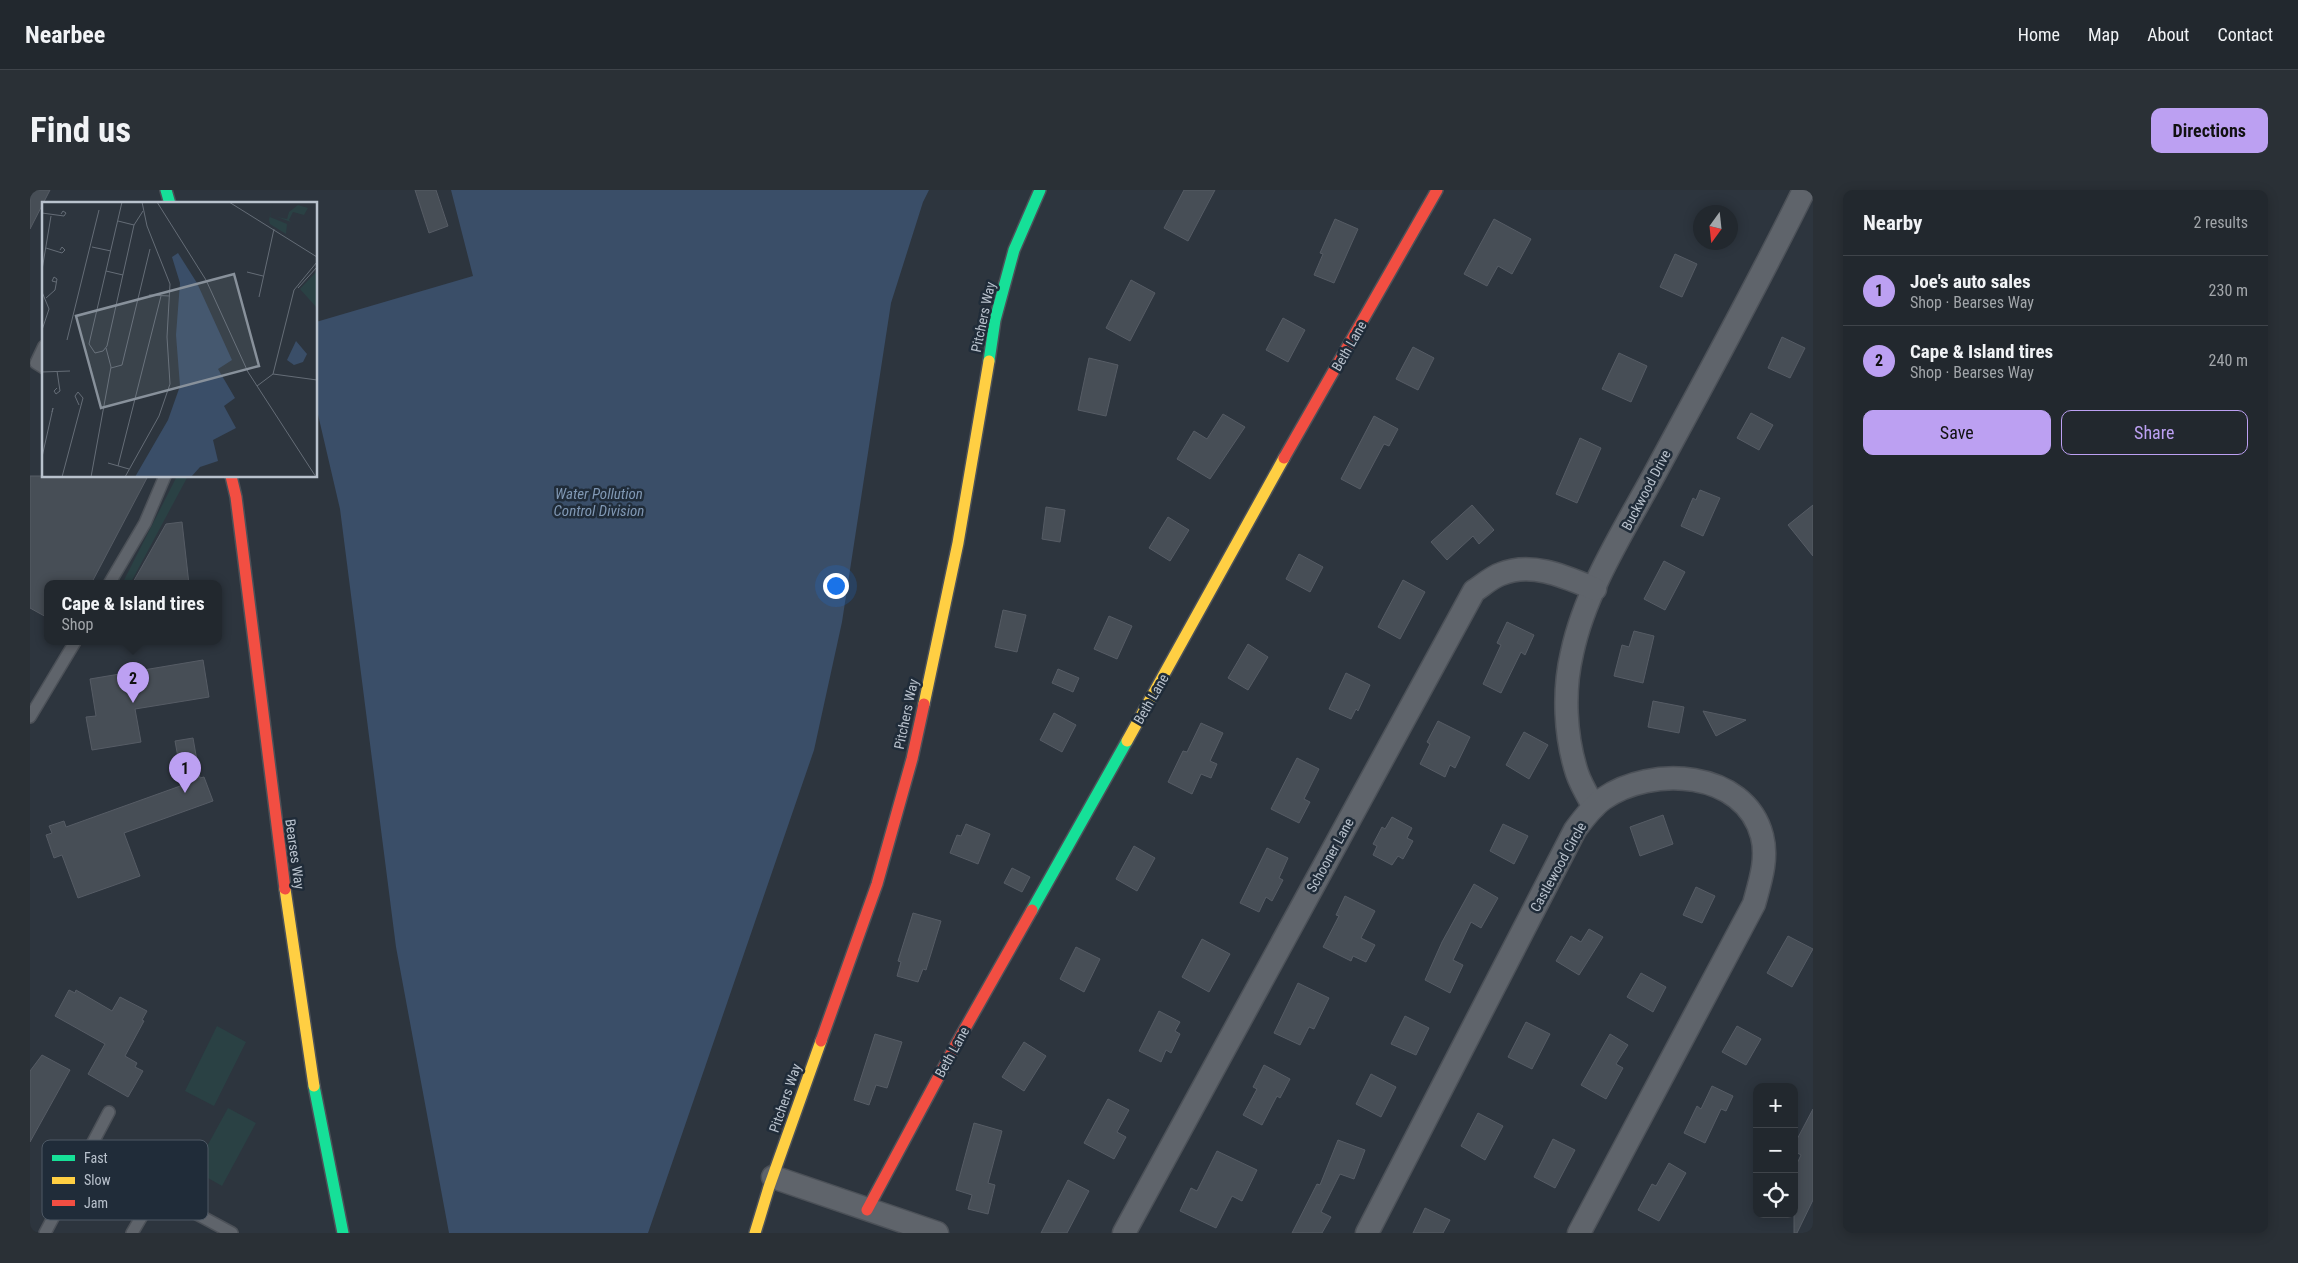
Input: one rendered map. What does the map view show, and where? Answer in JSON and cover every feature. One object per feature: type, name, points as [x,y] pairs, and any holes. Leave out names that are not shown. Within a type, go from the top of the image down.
[{"type":"main road","name":"Pitchers Way","points":[[755,1233],[877,884],[912,759],[958,543],[984,400],[995,320],[1014,250],[1040,190]]},
{"type":"main road","name":"Beth Lane","points":[[867,1210],[954,1048],[1196,620],[1277,470],[1437,190]]},
{"type":"main road","name":"Bearses Way","points":[[231,478],[236,497],[261,716],[296,971],[324,1137],[343,1233]]},
{"type":"street","name":"Buckwood Drive","points":[[1594,807],[1577,772],[1568,729],[1567,710],[1571,654],[1578,629],[1619,539],[1734,330],[1804,190]]},
{"type":"street","name":"Schooner Lane","points":[[1124,1233],[1474,591],[1501,574],[1531,568],[1565,576],[1595,589]]},
{"type":"street","name":"Castlewood Circle","points":[[1366,1233],[1575,830],[1604,798],[1629,786],[1685,778],[1710,782],[1737,797],[1748,809],[1758,825],[1762,836],[1764,865],[1754,904],[1579,1233]]},
{"type":"street","points":[[773,1177],[937,1233]]},
{"type":"lane","points":[[36,364],[42,350]]},
{"type":"lane","points":[[111,580],[145,523],[165,478]]},
{"type":"lane","points":[[30,717],[74,645]]},
{"type":"lane","points":[[94,1140],[109,1112]]},
{"type":"lane","points":[[46,1233],[53,1220]]},
{"type":"lane","points":[[132,1233],[140,1220]]},
{"type":"lane","points":[[208,1220],[232,1233]]},
{"type":"green space","points":[[176,478],[187,478],[132,580],[124,580]]},
{"type":"green space","points":[[217,1026],[246,1042],[214,1106],[185,1091]]},
{"type":"green space","points":[[228,1108],[256,1123],[222,1186],[208,1178],[208,1144]]},
{"type":"water","name":"Water Pollution Control Division","points":[[451,190],[929,190],[923,202],[891,303],[842,622],[814,750],[648,1233],[449,1233],[396,947],[340,509],[318,415],[318,321],[473,276]]},
{"type":"building","points":[[30,190],[50,190],[44,202],[42,202],[30,229]]},
{"type":"building","points":[[415,190],[436,190],[448,226],[429,233]]},
{"type":"building","points":[[1184,190],[1215,190],[1188,241],[1164,228]]},
{"type":"building","points":[[1335,219],[1358,229],[1334,283],[1314,275],[1323,254],[1320,253]]},
{"type":"building","points":[[1494,219],[1531,239],[1512,274],[1498,266],[1487,286],[1464,274]]},
{"type":"building","points":[[1675,254],[1697,264],[1682,297],[1660,287]]},
{"type":"building","points":[[1131,280],[1155,293],[1130,341],[1106,328]]},
{"type":"building","points":[[1283,318],[1305,330],[1288,362],[1266,350]]},
{"type":"building","points":[[1782,337],[1805,348],[1790,378],[1768,368]]},
{"type":"building","points":[[1413,347],[1434,358],[1418,390],[1396,379]]},
{"type":"building","points":[[1619,353],[1647,366],[1631,402],[1602,389]]},
{"type":"building","points":[[1089,358],[1118,365],[1106,416],[1078,410]]},
{"type":"building","points":[[1751,413],[1773,425],[1759,450],[1737,438]]},
{"type":"building","points":[[1223,414],[1245,427],[1210,479],[1177,459],[1194,431],[1207,439]]},
{"type":"building","points":[[1374,416],[1398,429],[1389,446],[1384,444],[1360,489],[1341,479]]},
{"type":"building","points":[[1580,438],[1601,448],[1577,503],[1556,494]]},
{"type":"building","points":[[30,476],[42,476],[42,478],[147,478],[93,580],[44,580],[44,616],[30,608]]},
{"type":"building","points":[[1700,490],[1720,498],[1703,536],[1681,526],[1693,498],[1696,500]]},
{"type":"building","points":[[1472,505],[1494,530],[1479,544],[1473,536],[1447,560],[1431,542]]},
{"type":"building","points":[[1813,505],[1813,556],[1788,525]]},
{"type":"building","points":[[1046,507],[1065,510],[1060,542],[1042,539]]},
{"type":"building","points":[[1168,517],[1189,530],[1170,561],[1149,548]]},
{"type":"building","points":[[182,522],[189,580],[134,580],[166,524]]},
{"type":"building","points":[[1299,554],[1323,567],[1310,592],[1286,579]]},
{"type":"building","points":[[1664,561],[1685,572],[1665,610],[1644,599]]},
{"type":"building","points":[[1403,580],[1425,592],[1400,639],[1378,627]]},
{"type":"building","points":[[1003,610],[1026,615],[1017,652],[995,647]]},
{"type":"building","points":[[1109,616],[1132,626],[1117,659],[1094,649]]},
{"type":"building","points":[[1507,622],[1534,635],[1525,655],[1521,652],[1501,693],[1483,684],[1501,645],[1497,643]]},
{"type":"building","points":[[1634,631],[1654,636],[1643,683],[1614,676],[1622,645],[1629,647]]},
{"type":"building","points":[[1248,644],[1268,657],[1248,690],[1228,678]]},
{"type":"building","points":[[203,660],[209,697],[135,709],[141,742],[92,750],[86,717],[96,716],[90,679]]},
{"type":"building","points":[[1058,669],[1079,678],[1073,692],[1052,683]]},
{"type":"building","points":[[1346,673],[1370,685],[1358,711],[1356,709],[1351,719],[1329,709]]},
{"type":"building","points":[[1653,701],[1684,707],[1679,733],[1648,727]]},
{"type":"building","points":[[1703,711],[1746,720],[1716,736]]},
{"type":"building","points":[[1054,713],[1076,725],[1062,752],[1040,740]]},
{"type":"building","points":[[1438,721],[1470,737],[1455,768],[1450,765],[1445,777],[1420,764],[1430,744],[1427,742]]},
{"type":"building","points":[[1201,723],[1223,733],[1210,761],[1217,764],[1211,778],[1201,774],[1192,794],[1168,782],[1183,751],[1187,752]]},
{"type":"building","points":[[1524,732],[1548,745],[1529,779],[1506,765]]},
{"type":"building","points":[[193,738],[200,778],[204,777],[213,801],[124,833],[140,876],[78,898],[62,855],[54,858],[46,835],[52,833],[49,826],[64,821],[66,827],[183,785],[175,741]]},
{"type":"building","points":[[1297,758],[1319,769],[1304,799],[1310,802],[1299,823],[1271,809]]},
{"type":"building","points":[[1663,815],[1673,844],[1640,856],[1630,827]]},
{"type":"building","points":[[1392,817],[1412,828],[1407,838],[1413,841],[1403,859],[1398,856],[1392,865],[1373,855],[1377,846],[1373,844],[1382,827],[1385,829]]},
{"type":"building","points":[[966,824],[990,834],[978,864],[950,853],[957,835],[961,836]]},
{"type":"building","points":[[1503,824],[1528,836],[1514,864],[1490,851]]},
{"type":"building","points":[[1134,846],[1155,858],[1137,891],[1116,879]]},
{"type":"building","points":[[1267,848],[1288,858],[1279,878],[1283,880],[1272,901],[1266,897],[1259,912],[1240,903]]},
{"type":"building","points":[[1012,868],[1030,877],[1022,892],[1004,883]]},
{"type":"building","points":[[1474,884],[1498,898],[1481,928],[1471,922],[1453,960],[1463,965],[1450,993],[1425,980],[1442,942]]},
{"type":"building","points":[[1696,887],[1715,896],[1702,923],[1683,915]]},
{"type":"building","points":[[1345,896],[1375,911],[1361,938],[1375,945],[1366,962],[1353,956],[1351,961],[1323,947],[1339,916],[1336,915]]},
{"type":"building","points":[[913,913],[941,921],[926,970],[923,969],[918,982],[897,976],[901,962],[898,961]]},
{"type":"building","points":[[1589,929],[1603,937],[1579,975],[1556,961],[1571,936],[1581,942]]},
{"type":"building","points":[[1788,936],[1813,949],[1792,987],[1767,973]]},
{"type":"building","points":[[1202,939],[1230,954],[1209,992],[1182,977]]},
{"type":"building","points":[[1076,947],[1100,959],[1084,992],[1060,979]]},
{"type":"building","points":[[1641,973],[1666,987],[1653,1012],[1627,997]]},
{"type":"building","points":[[1298,983],[1329,998],[1314,1029],[1309,1027],[1300,1045],[1274,1033]]},
{"type":"building","points":[[69,990],[75,993],[76,990],[112,1011],[120,997],[147,1011],[142,1020],[144,1021],[125,1056],[137,1063],[135,1067],[143,1071],[128,1097],[88,1074],[105,1044],[55,1016]]},
{"type":"building","points":[[1159,1011],[1180,1022],[1175,1031],[1180,1034],[1171,1053],[1166,1050],[1161,1062],[1139,1051]]},
{"type":"building","points":[[1405,1016],[1429,1028],[1416,1055],[1391,1044]]},
{"type":"building","points":[[1526,1022],[1550,1034],[1532,1069],[1508,1057]]},
{"type":"building","points":[[1737,1026],[1761,1039],[1746,1065],[1722,1052]]},
{"type":"building","points":[[875,1034],[902,1042],[887,1088],[876,1085],[869,1105],[854,1100]]},
{"type":"building","points":[[1610,1034],[1628,1045],[1616,1064],[1623,1068],[1606,1099],[1581,1085]]},
{"type":"building","points":[[1024,1042],[1046,1056],[1024,1091],[1002,1077]]},
{"type":"building","points":[[42,1055],[70,1070],[30,1142],[30,1071]]},
{"type":"building","points":[[1264,1065],[1290,1079],[1280,1098],[1277,1096],[1262,1125],[1243,1115],[1257,1089],[1253,1087]]},
{"type":"building","points":[[1371,1074],[1396,1087],[1381,1117],[1356,1104]]},
{"type":"building","points":[[1712,1086],[1733,1096],[1726,1111],[1721,1109],[1705,1143],[1684,1133],[1697,1106],[1701,1109]]},
{"type":"building","points":[[1108,1099],[1129,1110],[1117,1132],[1126,1137],[1114,1159],[1084,1143]]},
{"type":"building","points":[[1813,1109],[1813,1200],[1797,1233],[1794,1233],[1794,1218],[1798,1218],[1798,1161],[1801,1155],[1798,1153],[1798,1137]]},
{"type":"building","points":[[1478,1113],[1503,1126],[1485,1160],[1461,1146]]},
{"type":"building","points":[[974,1123],[1002,1131],[988,1183],[995,1185],[988,1214],[968,1209],[972,1195],[956,1190]]},
{"type":"building","points":[[1553,1139],[1575,1150],[1555,1188],[1534,1177]]},
{"type":"building","points":[[1338,1140],[1365,1150],[1354,1179],[1340,1174],[1321,1212],[1331,1217],[1322,1233],[1292,1233],[1317,1184],[1320,1185]]},
{"type":"building","points":[[1217,1151],[1257,1170],[1242,1201],[1232,1196],[1216,1228],[1180,1211],[1191,1188],[1197,1191]]},
{"type":"building","points":[[1669,1163],[1686,1173],[1659,1221],[1638,1210],[1652,1184],[1656,1186]]},
{"type":"building","points":[[1068,1180],[1089,1191],[1067,1233],[1041,1233]]},
{"type":"building","points":[[1425,1208],[1450,1220],[1443,1233],[1413,1233]]},
{"type":"traffic: fast","points":[[166,190],[169,202]]},
{"type":"traffic: fast","points":[[989,361],[995,320],[1014,250],[1040,190]]},
{"type":"traffic: fast","points":[[1032,910],[1127,741]]},
{"type":"traffic: fast","points":[[314,1086],[343,1233]]},
{"type":"traffic: slow","points":[[924,704],[958,543],[989,361]]},
{"type":"traffic: slow","points":[[1127,741],[1284,458]]},
{"type":"traffic: slow","points":[[285,889],[314,1086]]},
{"type":"traffic: slow","points":[[755,1233],[769,1187],[821,1041]]},
{"type":"traffic: jam","points":[[1284,458],[1437,190]]},
{"type":"traffic: jam","points":[[231,478],[236,497],[285,889]]},
{"type":"traffic: jam","points":[[821,1041],[877,884],[912,759],[924,704]]},
{"type":"traffic: jam","points":[[867,1210],[954,1048],[1032,910]]},
{"type":"place","name":"Cape & Island tires","points":[[133,703]]},
{"type":"place","name":"Joe's auto sales","points":[[185,793]]}]
